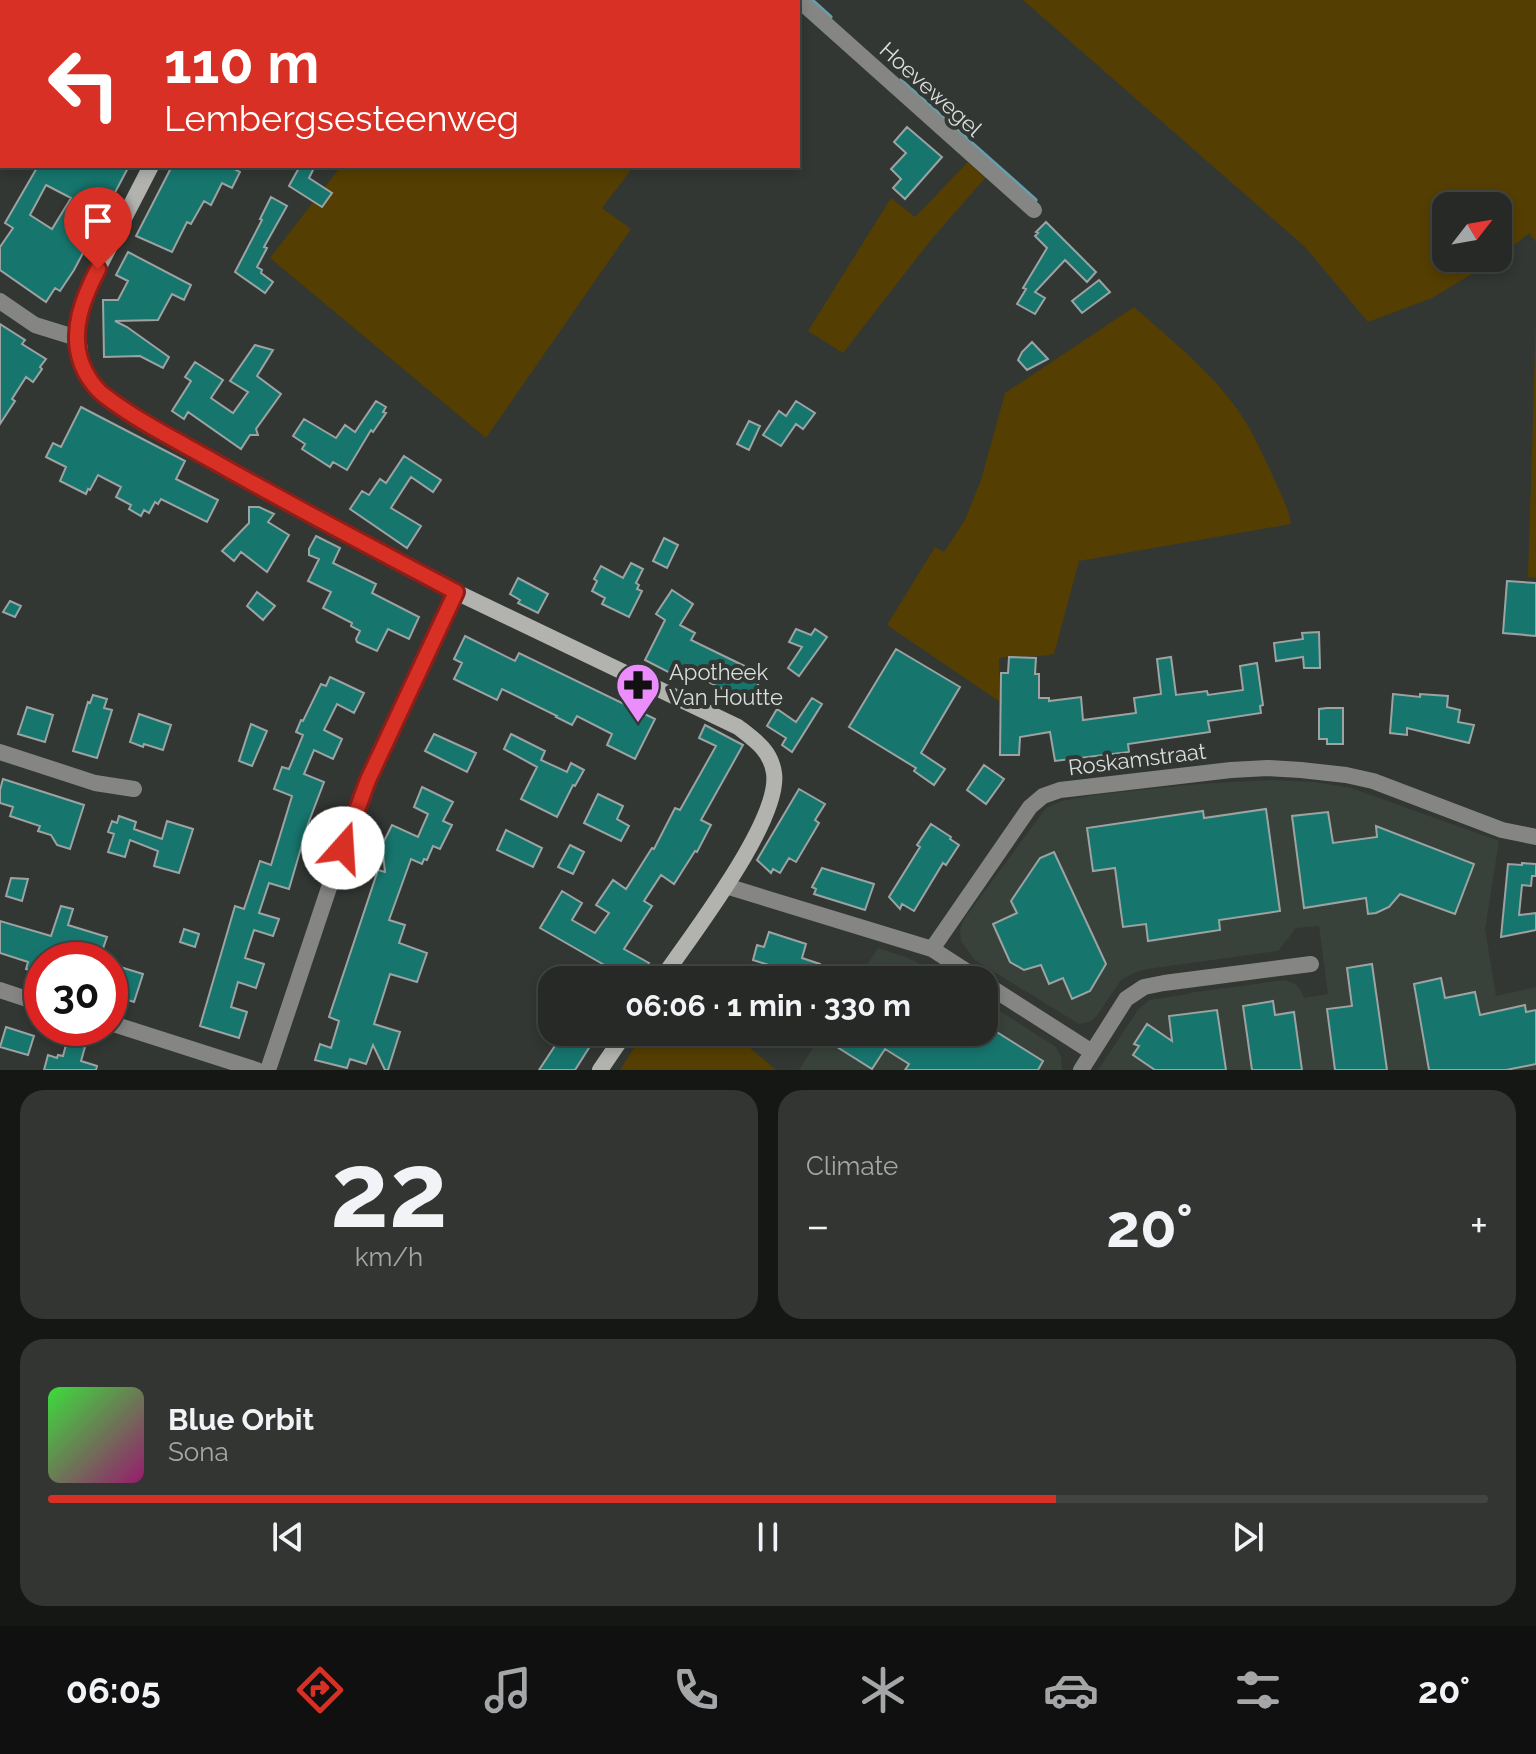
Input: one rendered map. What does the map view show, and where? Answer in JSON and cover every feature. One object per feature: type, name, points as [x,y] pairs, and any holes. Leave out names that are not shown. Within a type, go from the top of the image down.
[{"type":"street","name":"Hoevewegel","points":[[800,1],[1034,210]]},
{"type":"street","points":[[150,168],[85,294],[77,325],[81,362],[103,395],[261,488],[456,592],[735,726],[759,743],[771,758],[775,775],[774,792],[751,844],[671,966]]},
{"type":"street","points":[[0,301],[35,325],[77,338]]},
{"type":"street","points":[[268,1070],[352,819],[456,592]]},
{"type":"street","points":[[0,752],[95,783],[134,789]]},
{"type":"street","name":"Roskamstraat","points":[[932,949],[1030,807],[1043,796],[1060,790],[1231,770],[1301,770],[1373,781],[1502,830],[1536,837]]},
{"type":"street","points":[[726,886],[932,949],[959,966]]},
{"type":"street","points":[[1081,1070],[1126,999],[1144,987],[1311,964]]},
{"type":"street","points":[[0,990],[24,998]]},
{"type":"street","points":[[998,991],[1092,1052]]},
{"type":"street","points":[[128,1029],[257,1070]]},
{"type":"street","points":[[600,1070],[616,1046]]},
{"type":"shaded area","points":[[1023,0],[1536,0],[1536,242],[1529,233],[1512,247],[1512,192],[1432,192],[1432,272],[1475,272],[1432,298],[1368,322],[1305,247]]},
{"type":"shaded area","points":[[968,162],[985,178],[930,241],[843,353],[808,331],[891,198],[915,217]]},
{"type":"shaded area","points":[[339,168],[632,168],[602,208],[631,229],[486,438],[270,258]]},
{"type":"shaded area","points":[[1134,307],[1190,357],[1229,398],[1260,449],[1291,524],[1079,561],[1054,654],[999,658],[1000,702],[887,625],[935,547],[944,552],[965,520],[981,480],[1005,393]]},
{"type":"shaded area","points":[[1536,319],[1536,578],[1528,577]]},
{"type":"shaded area","points":[[1272,780],[1351,788],[1499,841],[1485,929],[1496,996],[1536,987],[1536,1070],[1098,1070],[1138,1010],[1149,1000],[1284,980],[1295,984],[1304,998],[1328,994],[1319,926],[1296,928],[1278,951],[1136,972],[1121,980],[1096,1017],[1079,1024],[998,974],[998,966],[985,966],[975,960],[961,941],[960,930],[964,919],[1046,808],[1062,801],[1094,795]]},
{"type":"shaded area","points":[[878,948],[924,966],[866,966]]},
{"type":"shaded area","points":[[998,1010],[1056,1047],[1062,1070],[799,1070],[814,1046],[998,1046]]},
{"type":"shaded area","points":[[635,1046],[748,1046],[776,1070],[620,1070]]},
{"type":"building","points":[[907,127],[942,157],[905,199],[893,188],[901,179],[891,169],[906,153],[894,142]]},
{"type":"building","points":[[37,168],[128,168],[74,270],[60,291],[55,288],[46,302],[0,270],[0,247],[13,228],[5,223]],"holes":[[[46,185],[71,198],[52,229],[30,215]]]},
{"type":"building","points":[[171,168],[237,168],[240,172],[232,188],[222,183],[211,205],[204,201],[191,224],[187,222],[172,252],[136,236]]},
{"type":"building","points":[[299,168],[314,168],[309,178],[332,193],[322,207],[289,186]]},
{"type":"building","points":[[271,197],[287,206],[264,247],[267,248],[257,267],[273,282],[265,293],[235,272]]},
{"type":"building","points":[[1046,222],[1096,272],[1087,282],[1065,260],[1035,292],[1045,298],[1035,314],[1017,304],[1047,248],[1035,236]]},
{"type":"building","points":[[128,252],[191,285],[184,300],[172,294],[158,320],[115,321],[169,357],[163,368],[140,356],[104,357],[103,300],[118,300],[128,281],[116,275]]},
{"type":"building","points":[[1099,280],[1110,292],[1082,313],[1072,301]]},
{"type":"building","points":[[0,324],[25,340],[22,344],[46,359],[33,382],[26,377],[0,424]]},
{"type":"building","points":[[1032,342],[1048,359],[1027,370],[1018,360]]},
{"type":"building","points":[[255,345],[273,350],[257,376],[281,394],[256,429],[258,435],[250,435],[241,449],[188,412],[184,419],[172,411],[191,381],[185,377],[195,362],[223,380],[211,398],[233,413],[248,392],[230,381]]},
{"type":"building","points":[[376,401],[386,407],[383,412],[386,413],[373,432],[371,430],[347,470],[333,462],[330,467],[302,449],[305,444],[293,436],[304,419],[336,438],[345,425],[355,432]]},
{"type":"building","points":[[796,401],[815,413],[803,429],[796,424],[781,446],[763,435],[779,411],[786,416]]},
{"type":"building","points":[[81,407],[185,461],[176,479],[218,500],[207,522],[161,499],[158,504],[155,502],[149,513],[144,510],[141,516],[129,509],[131,505],[116,497],[121,487],[98,475],[86,494],[60,481],[66,467],[46,457],[53,443],[61,447]]},
{"type":"building","points":[[749,421],[760,426],[749,450],[737,444]]},
{"type":"building","points":[[404,456],[441,480],[433,492],[411,477],[391,508],[421,526],[407,548],[350,509],[362,491],[369,495],[380,479],[386,483]]},
{"type":"building","points":[[249,507],[259,507],[274,514],[268,522],[289,535],[267,572],[241,552],[234,561],[222,551],[249,523]]},
{"type":"building","points":[[316,536],[340,548],[333,563],[376,584],[372,593],[419,617],[409,639],[388,629],[377,651],[357,642],[360,631],[351,626],[352,623],[323,608],[331,592],[308,581],[319,559],[309,555]]},
{"type":"building","points":[[664,538],[678,545],[667,568],[653,561]]},
{"type":"building","points":[[631,563],[643,569],[636,583],[639,585],[637,589],[642,591],[629,617],[602,604],[605,598],[592,591],[601,566],[623,578]]},
{"type":"building","points":[[518,578],[548,594],[538,613],[518,603],[520,600],[510,594]]},
{"type":"building","points":[[1507,581],[1536,583],[1536,636],[1503,633]]},
{"type":"building","points":[[672,590],[693,604],[680,625],[695,633],[691,640],[763,675],[749,702],[676,666],[672,674],[645,660],[665,620],[656,614]]},
{"type":"building","points":[[257,592],[275,606],[263,620],[247,606]]},
{"type":"building","points":[[10,601],[21,606],[15,617],[3,612]]},
{"type":"building","points":[[796,629],[811,635],[815,629],[827,637],[799,676],[788,668],[802,647],[789,642]]},
{"type":"building","points":[[1319,632],[1320,668],[1304,668],[1303,657],[1276,661],[1274,643],[1303,639],[1302,633]]},
{"type":"building","points":[[465,636],[515,661],[519,653],[655,719],[635,759],[607,745],[612,734],[577,716],[572,725],[502,689],[497,700],[454,679],[462,663],[454,659]]},
{"type":"building","points":[[896,649],[960,687],[921,753],[945,769],[934,785],[914,771],[916,768],[849,727]]},
{"type":"building","points":[[1009,657],[1036,658],[1039,698],[1049,698],[1049,701],[1081,697],[1083,720],[1136,713],[1134,698],[1161,694],[1157,659],[1171,657],[1176,695],[1243,690],[1240,666],[1257,663],[1263,705],[1260,706],[1261,713],[1208,721],[1210,732],[1128,744],[1129,752],[1055,761],[1050,732],[1020,737],[1019,755],[1000,755],[1001,673],[1008,673]]},
{"type":"building","points":[[330,677],[364,693],[354,713],[337,704],[324,730],[342,739],[333,759],[314,750],[304,774],[324,782],[289,889],[269,883],[259,913],[279,919],[273,936],[254,930],[245,958],[264,964],[256,988],[238,982],[231,1007],[247,1012],[239,1038],[200,1026],[235,906],[244,909],[260,861],[271,865],[292,796],[274,789],[282,767],[289,769],[303,735],[296,732],[301,720],[321,684],[326,686]]},
{"type":"building","points":[[1393,694],[1448,696],[1447,707],[1460,710],[1458,722],[1474,725],[1469,743],[1407,728],[1407,735],[1390,733]]},
{"type":"building","points":[[93,695],[107,699],[104,708],[112,710],[97,758],[73,751]]},
{"type":"building","points":[[812,698],[822,704],[792,752],[782,745],[786,738],[767,726],[777,709],[796,722]]},
{"type":"building","points":[[27,707],[53,715],[45,742],[18,734]]},
{"type":"building","points":[[1343,708],[1343,744],[1327,744],[1327,739],[1319,739],[1319,709]]},
{"type":"building","points":[[139,714],[171,725],[163,750],[130,742]]},
{"type":"building","points":[[251,724],[267,731],[252,766],[239,761]]},
{"type":"building","points":[[705,725],[743,745],[701,820],[711,825],[697,852],[674,884],[661,875],[644,901],[652,906],[624,949],[649,963],[647,966],[606,966],[540,928],[562,891],[582,903],[572,920],[595,933],[609,913],[596,905],[613,880],[626,889],[654,849],[675,808],[680,810],[716,746],[699,738]]},
{"type":"building","points":[[434,734],[476,753],[467,772],[425,751]]},
{"type":"building","points":[[511,734],[545,751],[541,760],[567,772],[571,763],[584,770],[557,817],[521,799],[537,767],[504,749]]},
{"type":"building","points":[[984,765],[1004,779],[986,804],[967,790]]},
{"type":"building","points":[[3,779],[84,805],[70,849],[57,845],[51,835],[38,831],[40,826],[10,816],[13,807],[0,803]]},
{"type":"building","points":[[422,787],[453,802],[443,821],[452,825],[440,849],[433,846],[427,860],[424,859],[422,864],[411,859],[389,920],[405,925],[399,943],[427,953],[417,982],[390,974],[374,1024],[400,1032],[388,1070],[385,1070],[373,1045],[366,1064],[350,1059],[347,1068],[315,1060],[320,1044],[331,1048],[339,1021],[329,1017],[378,870],[385,872],[382,845],[392,825],[418,837],[428,814],[414,807]]},
{"type":"building","points":[[799,789],[825,804],[815,820],[819,823],[796,862],[789,858],[780,873],[773,869],[771,873],[757,860]]},
{"type":"building","points":[[598,794],[623,806],[617,819],[629,826],[621,841],[584,823]]},
{"type":"building","points":[[1266,809],[1280,911],[1219,920],[1220,930],[1148,941],[1146,924],[1123,927],[1115,868],[1093,871],[1087,828],[1203,811],[1204,818]]},
{"type":"building","points":[[1328,812],[1333,843],[1377,837],[1376,826],[1474,864],[1455,914],[1400,894],[1389,907],[1376,913],[1368,914],[1366,898],[1304,908],[1292,816]]},
{"type":"building","points":[[119,816],[136,822],[134,829],[162,839],[167,821],[193,829],[179,873],[154,866],[158,851],[130,840],[125,857],[108,852],[114,834],[108,832],[112,821],[117,823]]},
{"type":"building","points":[[931,824],[959,845],[946,865],[943,863],[914,911],[902,904],[900,909],[889,897]]},
{"type":"building","points":[[506,830],[542,848],[533,867],[497,850]]},
{"type":"building","points":[[570,845],[584,852],[573,874],[558,867]]},
{"type":"building","points":[[1054,852],[1106,964],[1090,991],[1072,999],[1063,978],[1049,984],[1041,965],[1024,970],[1010,962],[993,924],[1017,913],[1011,901],[1040,858]]},
{"type":"building","points":[[1508,864],[1536,864],[1536,876],[1532,876],[1531,886],[1522,885],[1519,915],[1536,913],[1536,930],[1501,937]]},
{"type":"building","points":[[822,868],[874,884],[865,910],[814,894],[816,889],[812,887]]},
{"type":"building","points":[[11,878],[28,879],[22,901],[6,896]]},
{"type":"building","points":[[61,906],[73,909],[68,925],[107,937],[105,942],[24,942],[24,961],[0,953],[0,921],[51,936]]},
{"type":"building","points":[[184,929],[199,934],[195,947],[180,942]]},
{"type":"building","points":[[769,932],[806,944],[802,958],[819,966],[772,966],[753,960],[757,945],[764,947]]},
{"type":"building","points":[[1372,964],[1387,1070],[1335,1070],[1327,1009],[1352,1006],[1347,968]]},
{"type":"building","points":[[128,969],[143,974],[134,1002],[128,1000]]},
{"type":"building","points":[[1441,978],[1445,998],[1475,992],[1480,1015],[1525,1005],[1526,1012],[1536,1010],[1536,1064],[1506,1070],[1429,1070],[1414,984]]},
{"type":"building","points":[[1273,1001],[1275,1015],[1294,1012],[1302,1070],[1252,1070],[1243,1006]]},
{"type":"building","points":[[1217,1010],[1226,1070],[1155,1070],[1133,1055],[1139,1046],[1134,1044],[1147,1024],[1172,1041],[1169,1016]]},
{"type":"building","points":[[6,1027],[24,1033],[24,1046],[31,1046],[28,1055],[0,1047]]},
{"type":"building","points":[[998,1033],[1043,1061],[1038,1070],[905,1070],[909,1064],[885,1049],[872,1069],[837,1047],[998,1046]]},
{"type":"building","points":[[66,1046],[85,1047],[81,1061],[97,1066],[96,1070],[44,1070],[48,1055],[63,1056]]},
{"type":"building","points":[[555,1046],[590,1046],[575,1070],[539,1070]]},
{"type":"waterway","points":[[811,0],[830,17]]},
{"type":"waterway","points":[[901,81],[1035,200]]},
{"type":"place","name":"Apotheek Van Houtte","points":[[638,724]]},
{"type":"route","points":[[98,269],[85,294],[77,338],[81,362],[103,395],[261,488],[456,592],[368,780],[343,848]]}]
